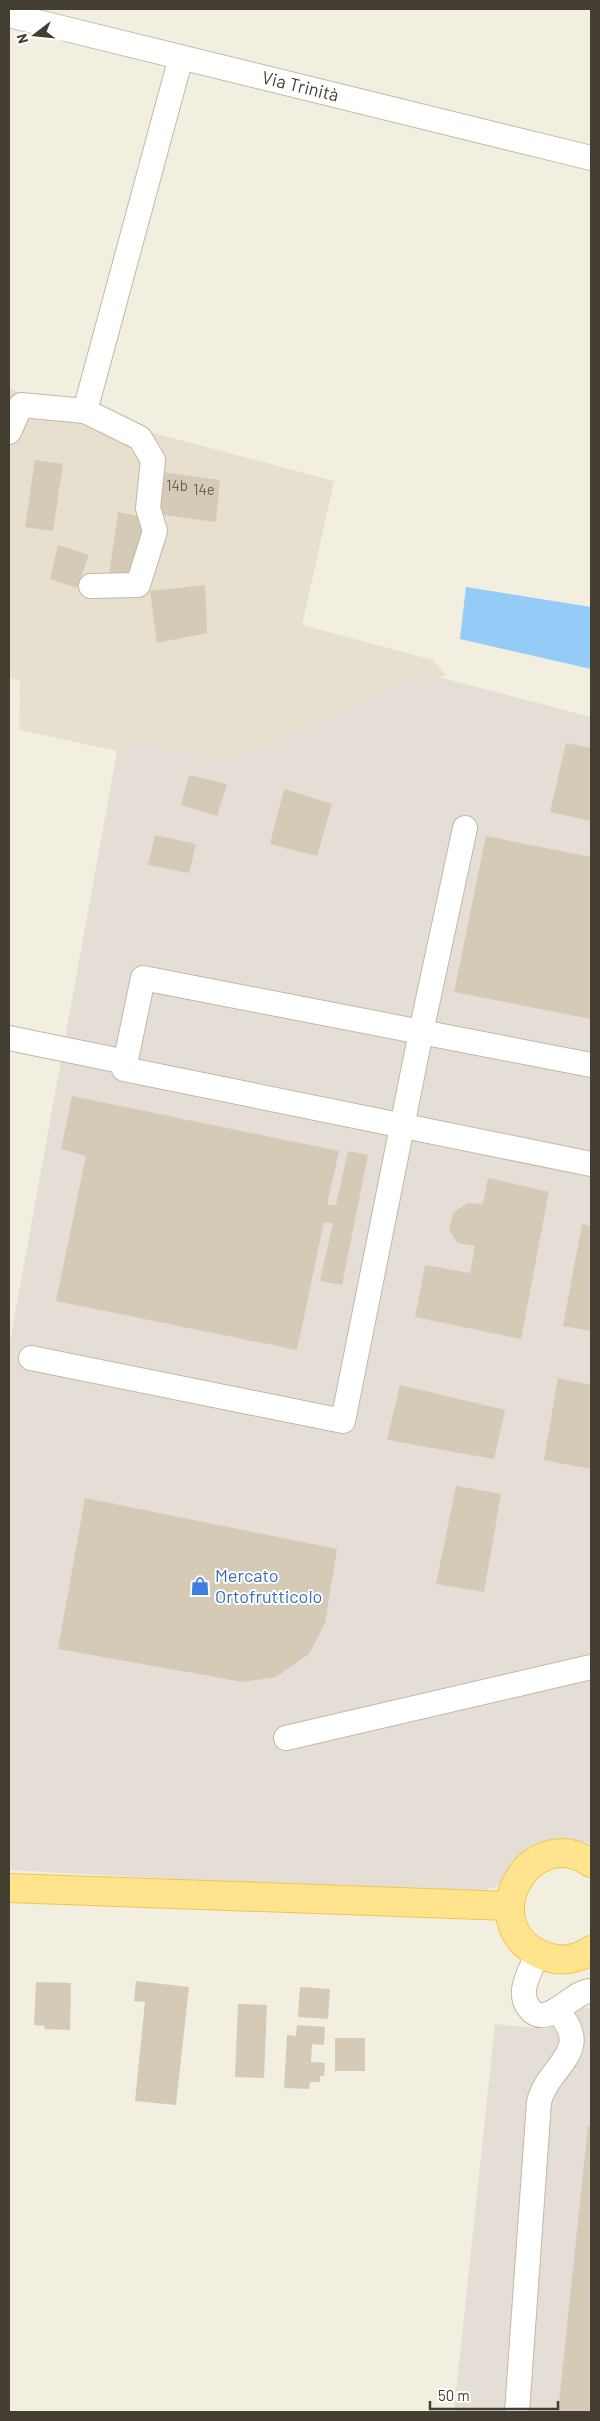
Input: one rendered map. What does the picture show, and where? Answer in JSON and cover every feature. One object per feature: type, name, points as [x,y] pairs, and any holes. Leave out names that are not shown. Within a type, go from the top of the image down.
[{"type":"main road","points":[[591,1863],[570,1854],[556,1854],[541,1858],[528,1866],[518,1877],[512,1891],[510,1906],[511,1920],[517,1934],[526,1945],[538,1953],[554,1959],[570,1959],[591,1950]]},
{"type":"main road","points":[[9,1888],[510,1906]]},
{"type":"street","name":"Via Trinità","points":[[9,15],[591,158]]},
{"type":"street","points":[[85,411],[181,57]]},
{"type":"street","points":[[9,432],[15,401],[85,411],[140,438],[153,460],[148,508],[155,531],[138,586],[92,586]]},
{"type":"street","points":[[31,1358],[343,1421],[421,1032],[465,828]]},
{"type":"street","points":[[591,1065],[143,978],[124,1069],[591,1164]]},
{"type":"street","points":[[9,1038],[126,1062]]},
{"type":"street","points":[[286,1738],[591,1667]]},
{"type":"street","points":[[538,1953],[524,1987],[524,1999],[529,2008],[541,2016],[549,2015],[576,1996],[591,1991]]},
{"type":"street","points":[[517,2412],[539,2102],[547,2080],[568,2057],[571,2041],[565,2020],[556,2010]]},
{"type":"shaded area","points":[[9,387],[31,400],[334,481],[302,625],[433,660],[446,675],[225,774],[19,730],[20,681],[9,678]]},
{"type":"shaded area","points":[[423,673],[591,717],[591,1842],[583,1845],[560,1844],[505,1879],[496,1887],[464,1895],[9,1870],[9,1347],[119,741],[233,759]]},
{"type":"shaded area","points":[[580,2007],[591,2008],[591,2412],[454,2412],[495,2024],[545,2029],[559,2024]]},
{"type":"water","points":[[466,587],[591,607],[591,669],[460,639]]},
{"type":"building","points":[[35,460],[63,464],[53,531],[25,527]]},
{"type":"building","points":[[161,472],[220,480],[216,522],[157,514]]},
{"type":"building","points":[[118,512],[148,518],[137,579],[109,575]]},
{"type":"building","points":[[58,545],[89,555],[77,588],[50,579]]},
{"type":"building","points":[[205,585],[207,633],[157,643],[150,591]]},
{"type":"building","points":[[566,743],[591,748],[591,821],[550,812]]},
{"type":"building","points":[[189,775],[227,784],[217,816],[181,805]]},
{"type":"building","points":[[284,789],[332,804],[317,856],[270,844]]},
{"type":"building","points":[[155,835],[196,844],[189,873],[148,865]]},
{"type":"building","points":[[486,836],[591,857],[591,1019],[454,992]]},
{"type":"building","points":[[72,1096],[339,1151],[327,1205],[336,1205],[348,1151],[368,1155],[342,1285],[320,1281],[333,1223],[324,1222],[297,1350],[56,1301],[86,1156],[61,1149]]},
{"type":"building","points":[[488,1178],[549,1192],[521,1339],[415,1317],[425,1265],[470,1273],[475,1246],[458,1243],[449,1230],[453,1213],[467,1203],[483,1204]]},
{"type":"building","points":[[582,1224],[591,1226],[591,1331],[563,1326]]},
{"type":"building","points":[[558,1378],[591,1385],[591,1469],[544,1460]]},
{"type":"building","points":[[400,1385],[505,1410],[494,1459],[387,1440]]},
{"type":"building","points":[[456,1486],[501,1494],[484,1592],[436,1584]]},
{"type":"building","name":"Mercato Ortofrutticolo","points":[[85,1498],[337,1549],[325,1623],[309,1654],[276,1677],[243,1682],[58,1649]]},
{"type":"building","points":[[136,1981],[189,1987],[176,2105],[135,2101],[145,2002],[134,2001]]},
{"type":"building","points":[[36,1982],[71,1983],[70,2030],[44,2029],[45,2026],[34,2025]]},
{"type":"building","points":[[300,1987],[330,1989],[328,2019],[298,2017]]},
{"type":"building","points":[[238,2004],[267,2005],[264,2078],[235,2077]]},
{"type":"building","points":[[297,2025],[325,2027],[324,2045],[312,2044],[311,2062],[325,2063],[324,2076],[320,2076],[320,2082],[310,2082],[309,2089],[284,2088],[287,2035],[296,2036]]},
{"type":"building","points":[[335,2038],[365,2038],[365,2071],[335,2071]]},
{"type":"building","points":[[588,2126],[591,2126],[591,2412],[558,2412]]},
{"type":"place","name":"Mercato Ortofrutticolo","points":[[200,1586]]}]
